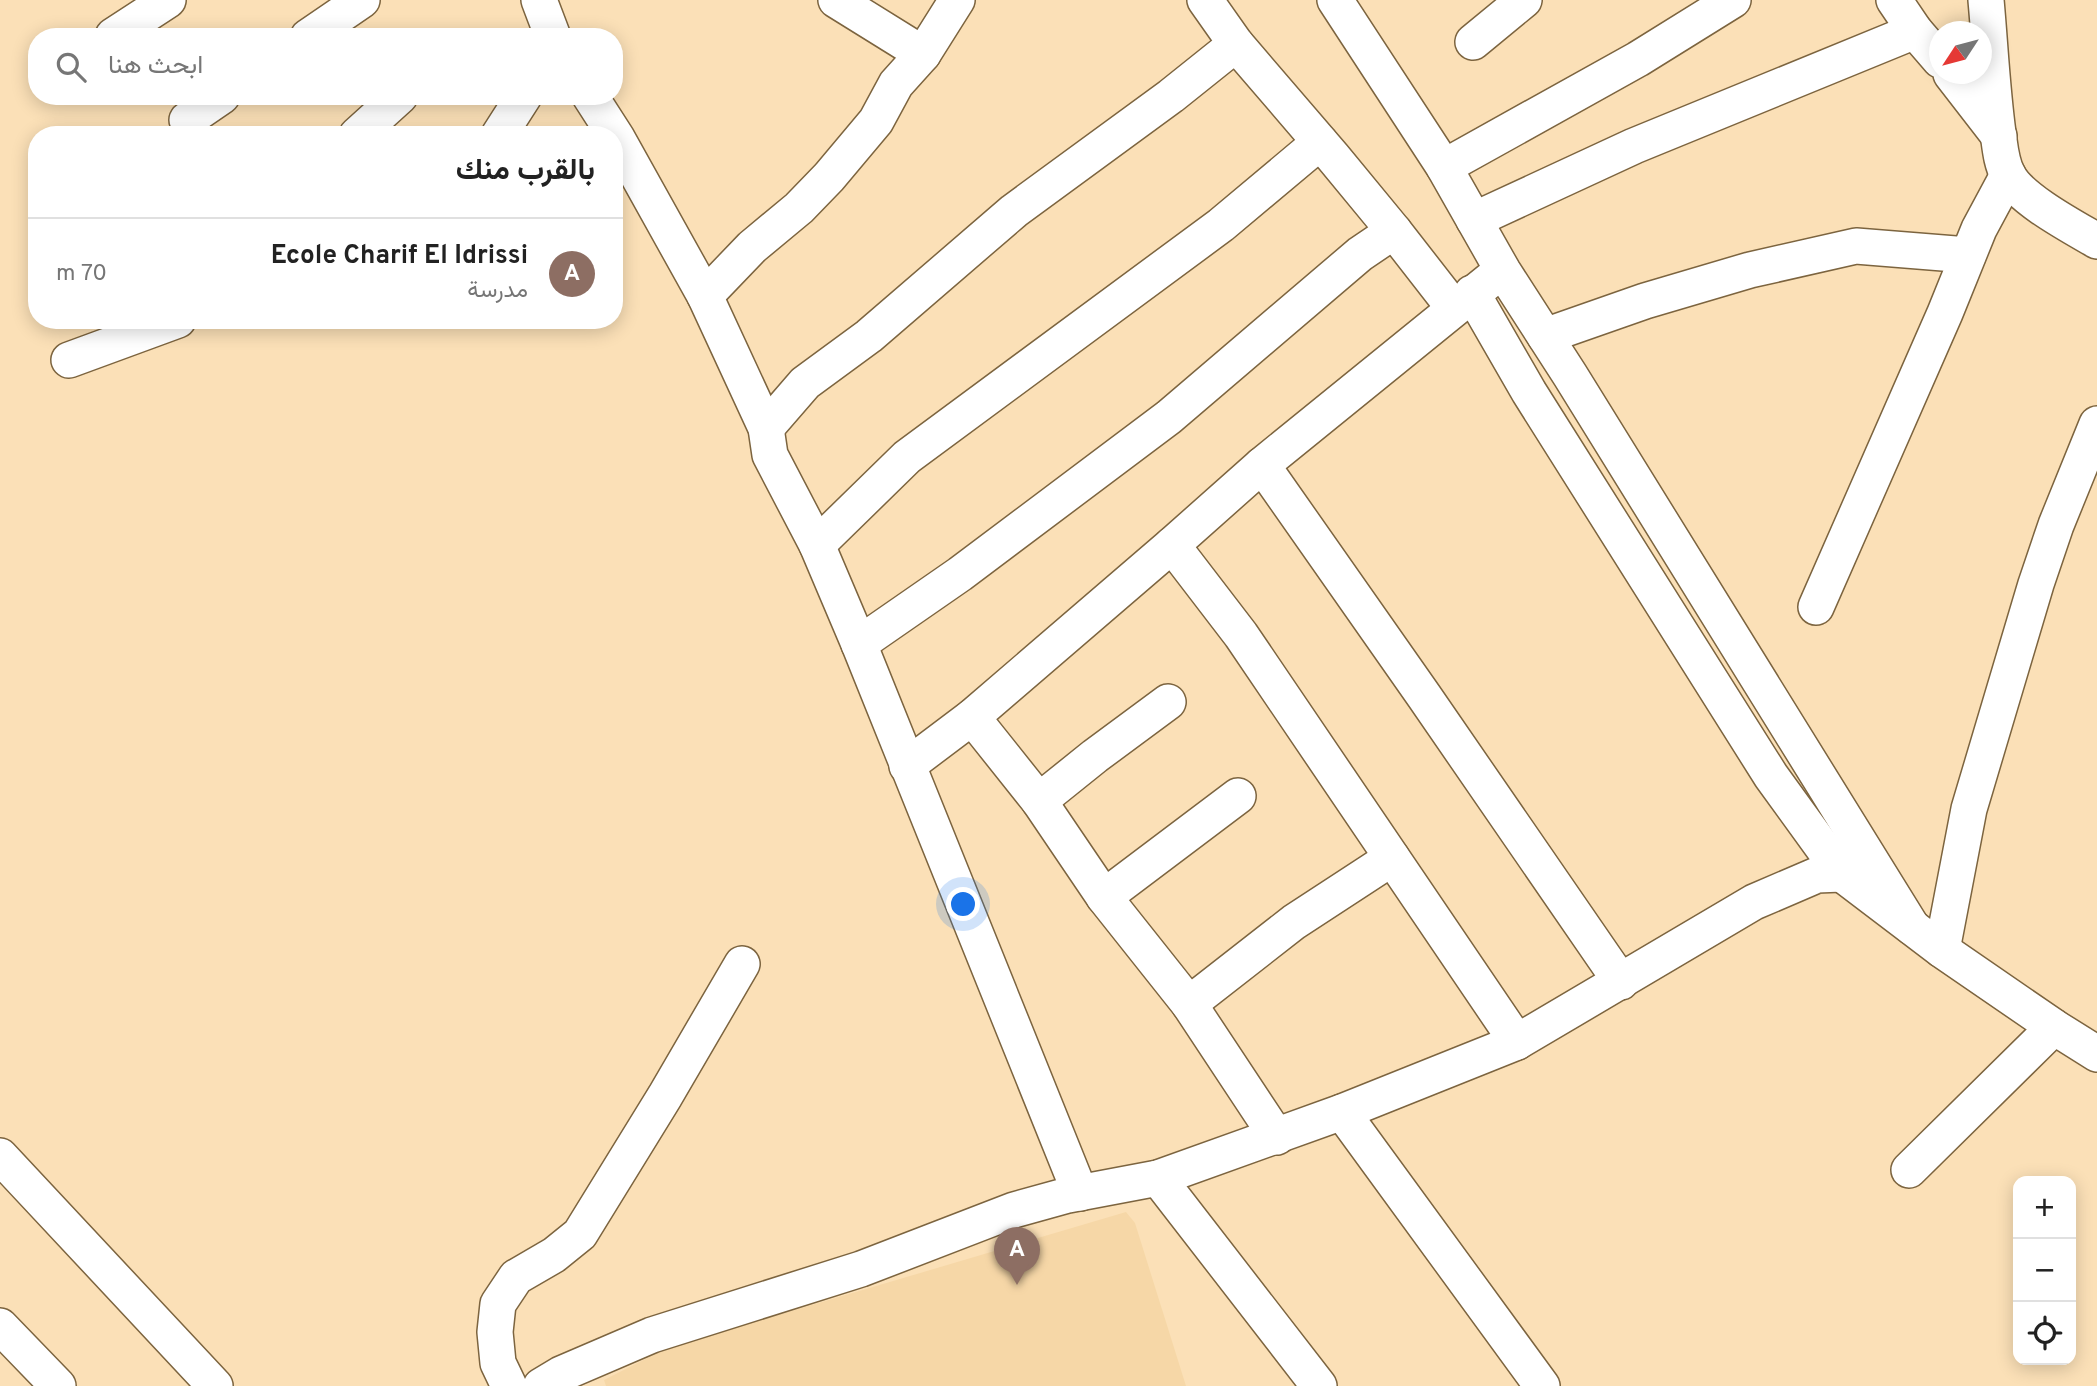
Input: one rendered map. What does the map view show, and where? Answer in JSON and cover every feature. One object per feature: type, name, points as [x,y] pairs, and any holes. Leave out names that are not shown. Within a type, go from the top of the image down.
[{"type":"street","points":[[125,28],[168,0]]},
{"type":"street","points":[[322,28],[362,0]]},
{"type":"street","points":[[539,0],[550,28]]},
{"type":"street","points":[[836,0],[923,54]]},
{"type":"street","points":[[705,296],[752,247],[799,208],[829,177],[876,121],[896,84],[923,54],[957,0]]},
{"type":"street","points":[[1205,0],[1236,44],[1394,231],[1463,301],[1536,404],[1764,764],[1842,874],[1942,950],[2097,1054]]},
{"type":"street","points":[[1335,0],[1444,167],[1503,271],[1912,928]]},
{"type":"street","points":[[1473,42],[1524,0]]},
{"type":"street","points":[[1444,167],[1638,59],[1733,0]]},
{"type":"street","points":[[1894,0],[1914,31],[1929,48]]},
{"type":"street","points":[[1986,0],[1998,136],[2008,175],[2027,196],[2054,216],[2097,241]]},
{"type":"street","points":[[1474,220],[1634,146],[1914,31]]},
{"type":"street","points":[[766,428],[804,383],[869,336],[1014,211],[1171,96],[1236,44]]},
{"type":"street","points":[[1959,84],[1998,136]]},
{"type":"street","points":[[187,120],[209,105]]},
{"type":"street","points":[[367,126],[390,105]]},
{"type":"street","points":[[505,126],[518,105]]},
{"type":"street","points":[[596,105],[609,126]]},
{"type":"street","points":[[817,545],[907,457],[1221,225],[1320,142]]},
{"type":"street","points":[[623,149],[705,296],[766,428],[771,455],[817,545],[859,644],[1080,1193]]},
{"type":"street","points":[[1816,607],[1979,229],[2008,175]]},
{"type":"street","points":[[859,644],[960,573],[1169,417],[1360,254],[1394,231]]},
{"type":"street","points":[[1545,336],[1645,301],[1750,270],[1856,246],[1968,255]]},
{"type":"street","points":[[907,766],[972,716],[1262,465],[1503,271]]},
{"type":"street","points":[[69,360],[153,329]]},
{"type":"street","points":[[1942,950],[1969,809],[2036,584],[2056,525],[2097,424]]},
{"type":"street","points":[[1262,465],[1621,982]]},
{"type":"street","points":[[1172,545],[1241,635],[1517,1042]]},
{"type":"street","points":[[1039,802],[1168,702]]},
{"type":"street","points":[[972,716],[1039,802],[1104,897],[1189,1004],[1277,1137]]},
{"type":"street","points":[[1104,897],[1238,796]]},
{"type":"street","points":[[1189,1004],[1294,922],[1392,858]]},
{"type":"street","points":[[541,1386],[561,1374],[652,1335],[860,1269],[1014,1210],[1080,1193],[1158,1178],[1342,1112],[1517,1042],[1754,902],[1817,875],[1842,874]]},
{"type":"street","points":[[509,1386],[498,1363],[495,1332],[498,1304],[516,1277],[554,1255],[580,1234],[742,964]]},
{"type":"street","points":[[1909,1170],[2054,1027]]},
{"type":"street","points":[[1342,1112],[1542,1386]]},
{"type":"street","points":[[0,1156],[215,1386]]},
{"type":"street","points":[[1158,1178],[1319,1386]]},
{"type":"street","points":[[0,1326],[58,1386]]},
{"type":"shaded area","points":[[1126,1212],[1135,1223],[1186,1386],[606,1386],[604,1380],[667,1348]]},
{"type":"place","name":"Ecole Charif El Idrissi","points":[[1017,1285]]}]
